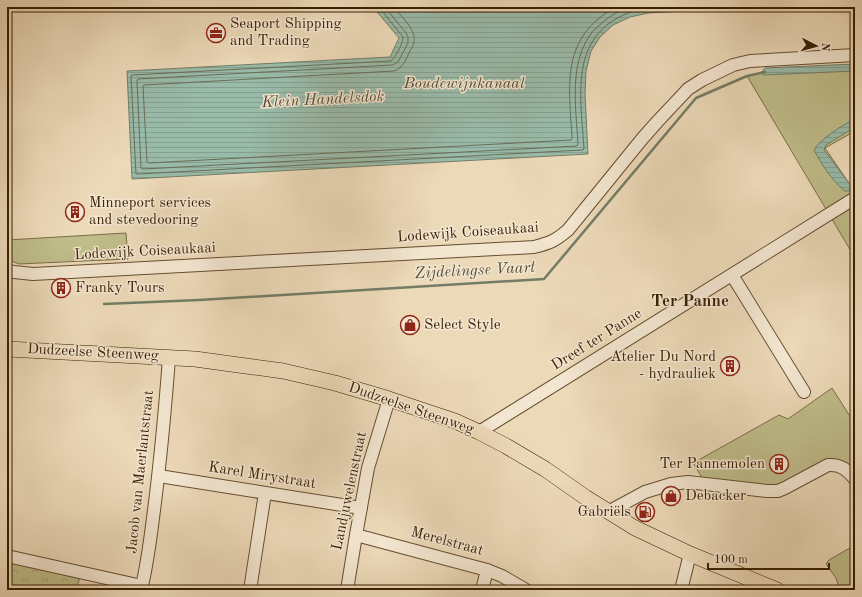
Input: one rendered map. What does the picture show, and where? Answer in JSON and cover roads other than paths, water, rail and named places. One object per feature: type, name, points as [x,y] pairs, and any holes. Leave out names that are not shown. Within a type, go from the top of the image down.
[{"type":"main road","name":"Dudzeelse Steenweg","points":[[7,349],[195,359],[283,371],[335,383],[388,398],[459,423],[479,432],[545,469],[608,512],[635,528],[690,554],[776,590]]},
{"type":"street","name":"Lodewijk Coiseaukaai","points":[[7,271],[46,273],[534,247],[546,244],[557,239],[568,230],[656,122],[688,89],[702,80],[733,65],[750,61],[855,55]]},
{"type":"street","name":"Dreef ter Panne","points":[[479,432],[855,198]]},
{"type":"street","points":[[732,274],[804,392]]},
{"type":"street","name":"Jacob van Maerlantstraat","points":[[142,588],[148,558],[159,476],[169,358]]},
{"type":"street","name":"Landjuwelenstraat","points":[[347,590],[368,468],[388,398]]},
{"type":"street","points":[[608,512],[644,492],[672,484],[688,482],[778,491],[828,465],[843,467],[855,479]]},
{"type":"street","name":"Karel Mirystraat","points":[[159,476],[361,508]]},
{"type":"street","points":[[250,590],[265,493]]},
{"type":"street","name":"Merelstraat","points":[[356,535],[487,570],[502,576],[526,590]]},
{"type":"street","points":[[680,590],[690,554]]},
{"type":"street","points":[[7,556],[142,588]]},
{"type":"street","points":[[482,590],[487,570]]},
{"type":"water","name":"Boudewijnkanaal","points":[[373,7],[756,7],[648,13],[630,17],[613,25],[600,37],[591,51],[586,71],[585,94],[588,154],[132,179],[127,71],[390,57],[399,38]]},
{"type":"water","points":[[855,64],[855,71],[763,75],[763,70],[765,68]]},
{"type":"water","points":[[855,119],[855,127],[826,145],[824,150],[852,187],[850,191],[845,191],[828,172],[814,150],[827,137],[845,124]]},
{"type":"waterway","name":"Zijdelingse Vaart","points":[[104,304],[199,300],[544,279],[696,98],[747,76],[765,72]]},
{"type":"place","name":"Seaport Shipping and Trading","points":[[216,33]]},
{"type":"place","name":"Minneport services and stevedooring","points":[[75,212]]},
{"type":"place","name":"Franky Tours","points":[[61,288]]},
{"type":"place","name":"Select Style","points":[[410,325]]},
{"type":"place","name":"Atelier Du Nord - hydrauliek","points":[[730,366]]},
{"type":"place","name":"Ter Pannemolen","points":[[779,464]]},
{"type":"place","name":"Debacker","points":[[671,496]]},
{"type":"place","name":"Gabriëls","points":[[645,512]]},
{"type":"district","name":"Ter Panne","points":[[690,301]]},
{"type":"water label","name":"Klein Handelsdok","points":[[323,100]]}]
